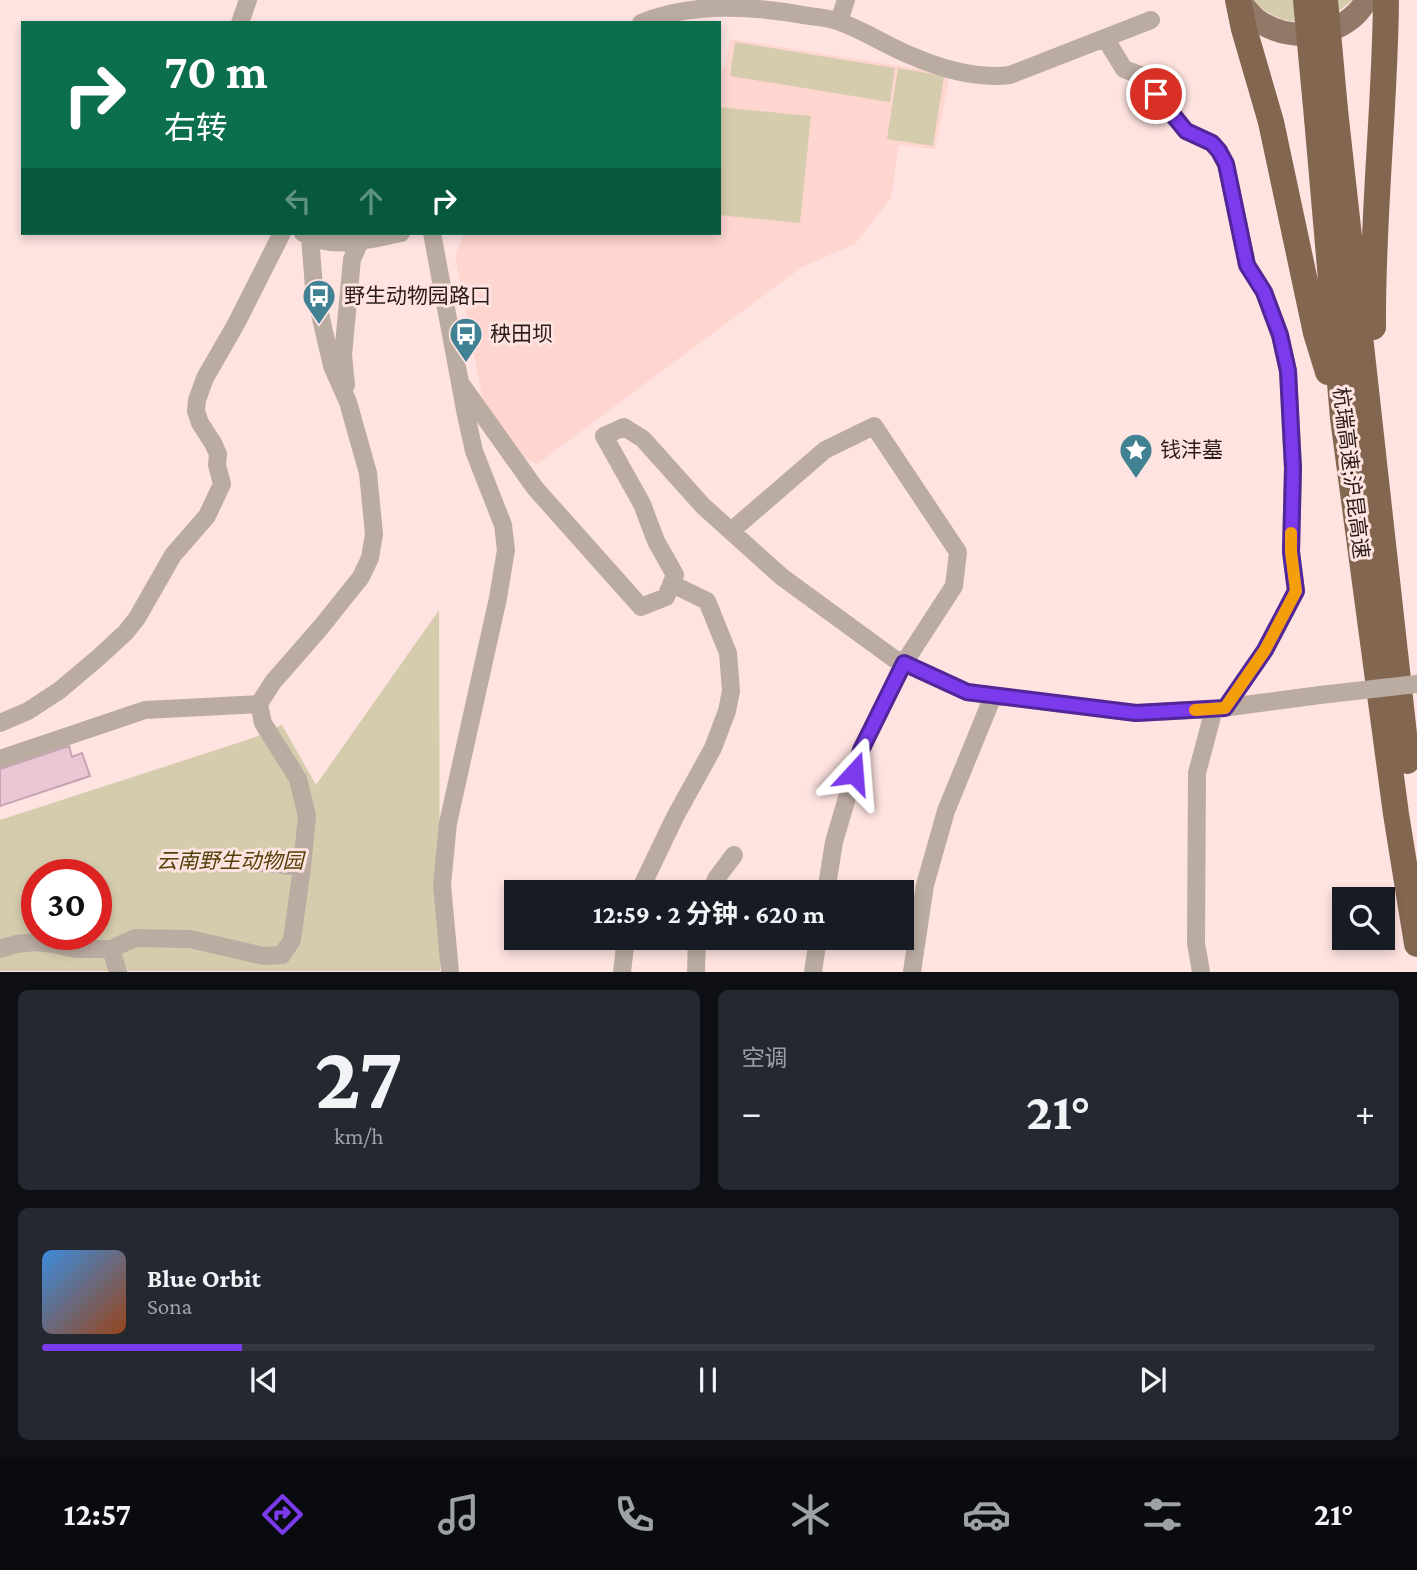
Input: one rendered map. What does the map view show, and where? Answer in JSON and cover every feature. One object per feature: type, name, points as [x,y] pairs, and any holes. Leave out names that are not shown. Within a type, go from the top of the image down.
[{"type":"highway","points":[[1238,0],[1271,122],[1316,333],[1343,418]]},
{"type":"highway","name":"杭瑞高速;沪昆高速","points":[[1306,0],[1326,114],[1375,469],[1417,839]]},
{"type":"highway","name":"杭瑞高速;沪昆高速","points":[[1325,0],[1326,114],[1343,418],[1396,814],[1417,944]]},
{"type":"highway","points":[[1375,469],[1373,306],[1386,0]]},
{"type":"main road","points":[[1238,0],[1256,19],[1280,32],[1307,35],[1334,29],[1367,5]]},
{"type":"street","points":[[241,21],[248,0]]},
{"type":"street","points":[[839,21],[846,0]]},
{"type":"street","points":[[649,21],[690,10],[745,7],[787,12],[839,21],[913,57],[966,73],[993,77],[1010,75],[1151,20]]},
{"type":"street","points":[[1105,38],[1124,69],[1140,75],[1186,131],[1212,143],[1219,151],[1226,164],[1247,265],[1264,292],[1280,335],[1288,371],[1293,468],[1291,552],[1296,591],[1265,650],[1220,709],[1197,773],[1196,943],[1201,971]]},
{"type":"street","points":[[0,723],[28,711],[60,690],[126,632],[173,555],[207,516],[222,484],[217,466],[218,454],[200,424],[196,411],[197,400],[205,378],[281,235]]},
{"type":"street","points":[[112,949],[135,938],[190,939],[283,963],[292,940],[307,816],[298,779],[263,723],[260,704],[273,682],[361,578],[370,558],[374,534],[368,473],[348,402],[332,366],[314,288],[307,235],[337,243],[390,235]]},
{"type":"street","points":[[432,235],[474,451],[503,524],[506,550],[498,598],[448,823],[442,885],[450,971]]},
{"type":"street","points":[[348,402],[343,355],[352,259],[361,240]]},
{"type":"street","points":[[461,384],[535,488],[640,607],[666,597],[676,575],[656,541],[642,504],[604,436],[624,427],[643,439],[703,506],[782,577],[893,658],[967,692],[1136,713],[1220,709],[1417,684]]},
{"type":"street","points":[[731,531],[825,450],[874,426],[958,552],[954,586],[904,663],[861,750],[834,842],[827,880]]},
{"type":"street","points":[[645,880],[713,748],[727,711],[731,691],[728,653],[707,601],[672,584]]},
{"type":"street","points":[[912,971],[925,885],[946,811],[993,696]]},
{"type":"street","points":[[0,759],[145,710],[260,704]]},
{"type":"street","points":[[716,880],[734,855]]},
{"type":"street","points":[[245,861],[302,867]]},
{"type":"street","points":[[0,949],[21,943]]},
{"type":"street","points":[[111,950],[118,971]]},
{"type":"street","points":[[622,971],[625,950]]},
{"type":"street","points":[[696,971],[697,950]]},
{"type":"street","points":[[813,971],[816,950]]},
{"type":"shaded area","points":[[730,39],[950,74],[935,149],[899,145],[891,198],[855,244],[802,267],[537,464],[512,452],[485,411],[455,256],[463,235],[721,235],[721,67],[725,67]]},
{"type":"green space","points":[[1252,0],[1352,0],[1328,16],[1302,22],[1276,17]]},
{"type":"green space","points":[[735,42],[895,68],[890,102],[730,76]]},
{"type":"green space","points":[[898,68],[944,76],[933,146],[887,139]]},
{"type":"green space","points":[[721,107],[811,116],[800,223],[721,215]]},
{"type":"green space","name":"云南野生动物园","points":[[439,610],[440,971],[0,971],[0,820],[253,738],[282,725],[316,785]]},
{"type":"building","points":[[69,746],[72,757],[82,753],[90,776],[0,806],[0,769]]},
{"type":"slow traffic","points":[[1195,710],[1225,708],[1265,650],[1296,591],[1291,533]]},
{"type":"place","name":"野生动物园路口","points":[[319,326]]},
{"type":"place","name":"秧田坝","points":[[466,364]]},
{"type":"place","name":"钱沣墓","points":[[1136,480]]},
{"type":"route","points":[[854,773],[861,750],[904,663],[967,692],[1136,713],[1225,708],[1265,650],[1296,591],[1291,552],[1293,468],[1288,371],[1280,335],[1264,292],[1247,265],[1226,164],[1212,143],[1186,131],[1156,94]]}]
